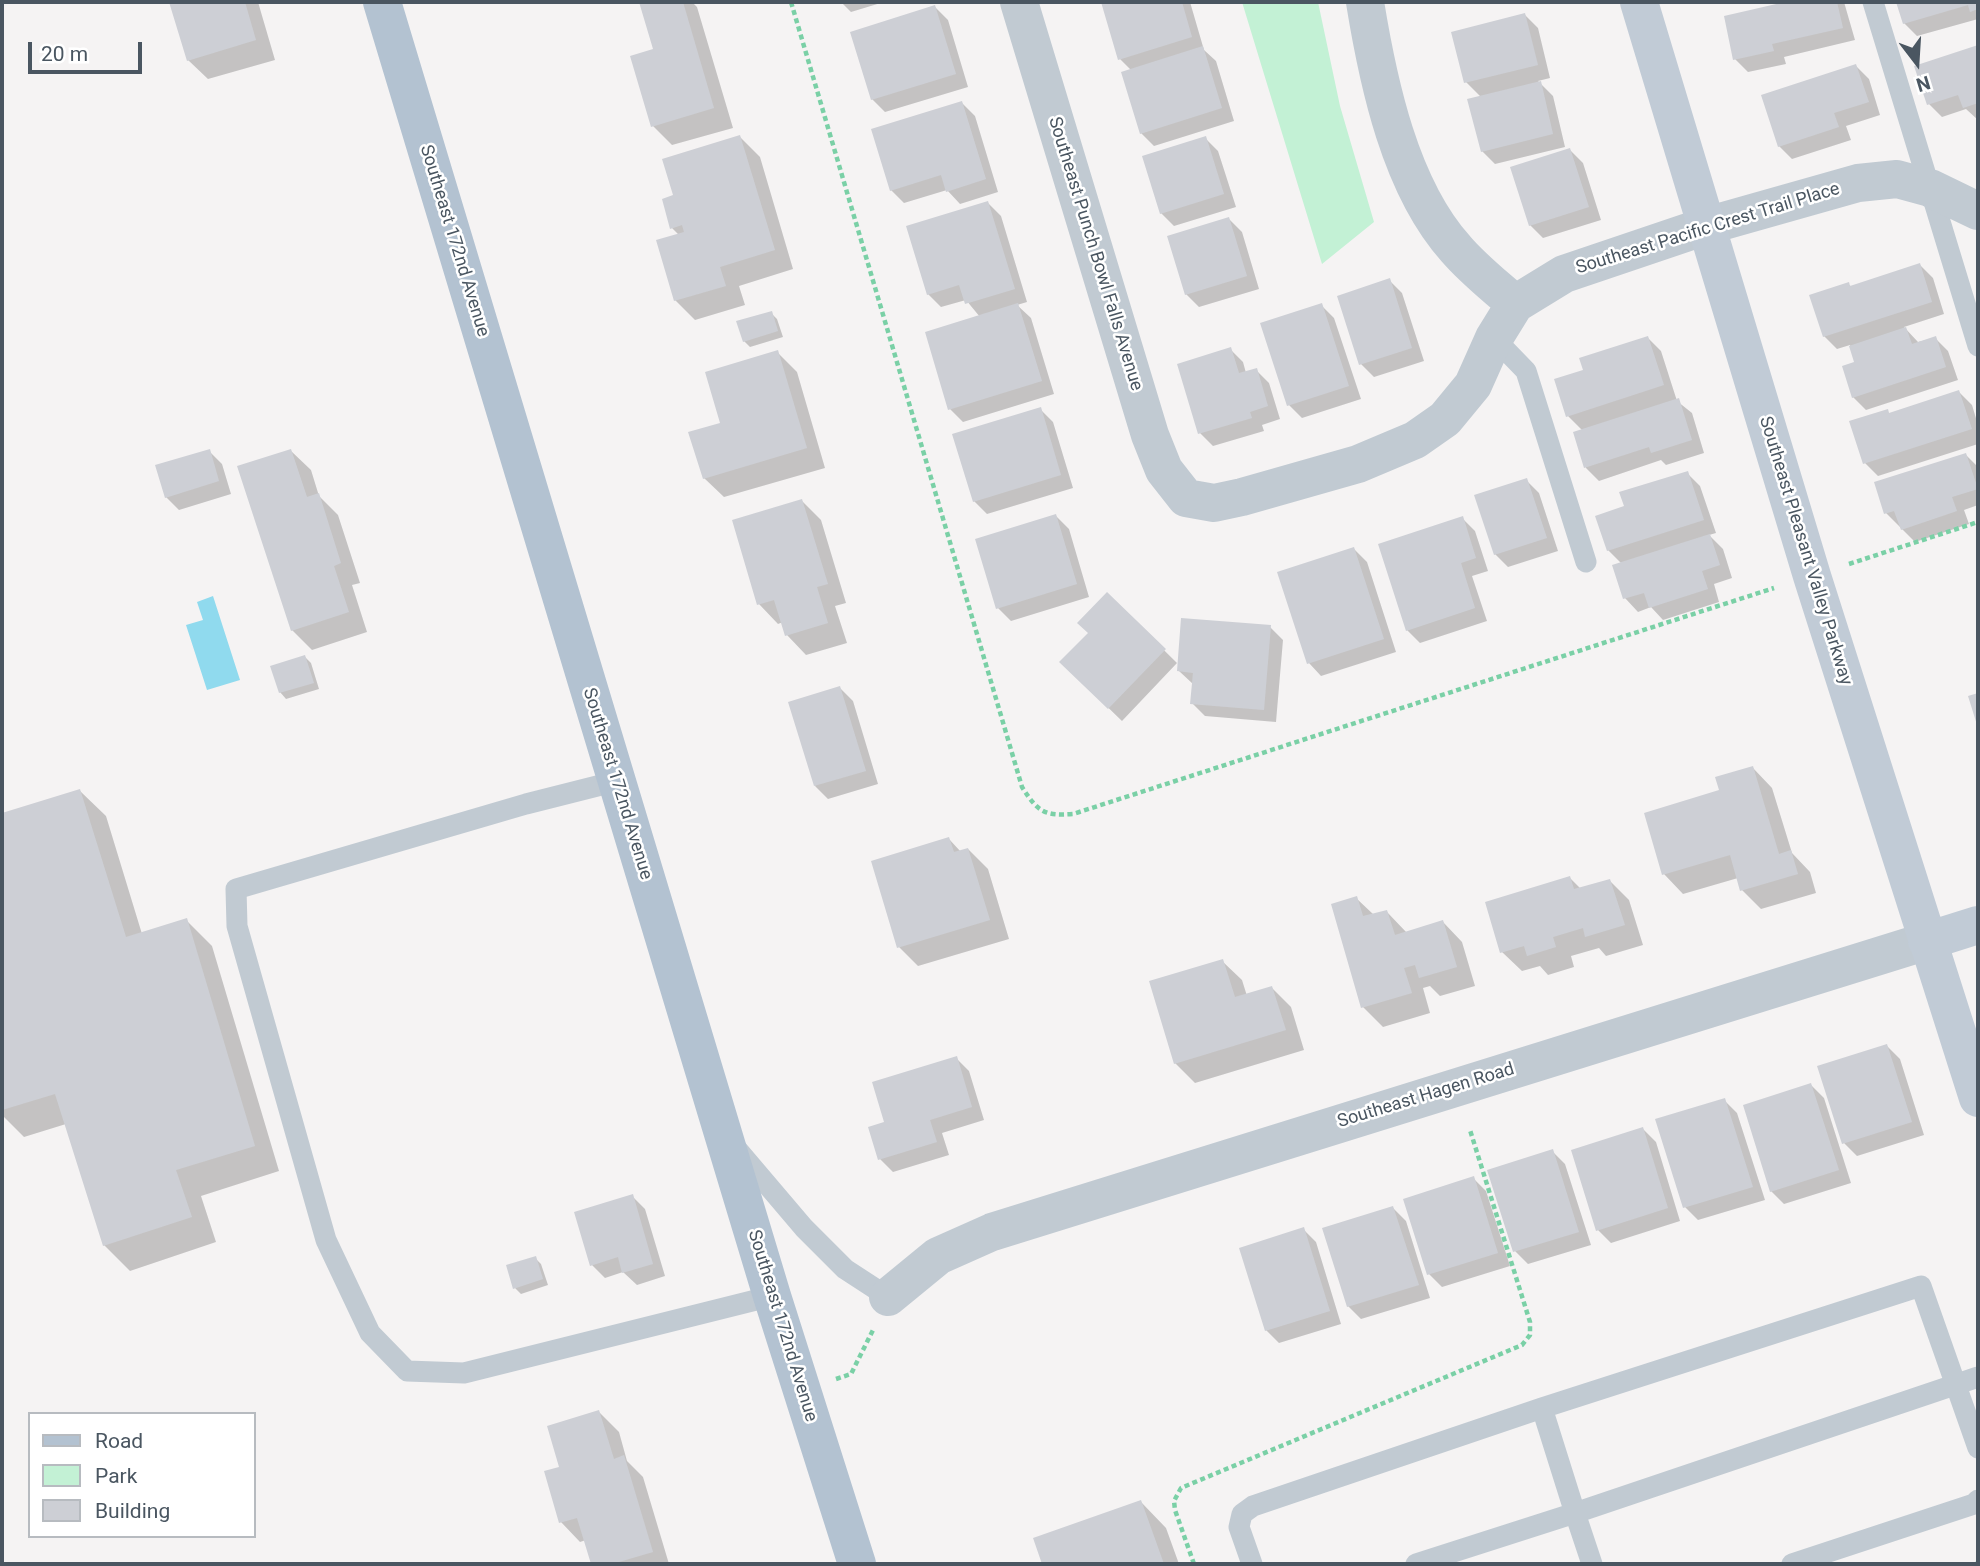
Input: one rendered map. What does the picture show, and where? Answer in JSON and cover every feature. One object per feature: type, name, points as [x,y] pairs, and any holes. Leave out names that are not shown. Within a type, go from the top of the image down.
[{"type":"main road","name":"Southeast 172nd Avenue","points":[[382,2],[853,1563]]},
{"type":"street","name":"Southeast Punch Bowl Falls Avenue","points":[[1019,2],[1150,435],[1164,470],[1186,498]]},
{"type":"street","points":[[1364,2],[1377,76],[1412,181],[1455,248],[1514,304]]},
{"type":"street","name":"Southeast Pleasant Valley Parkway","points":[[1639,2],[1812,576],[1978,1098]]},
{"type":"street","name":"Southeast Pacific Crest Trail Place","points":[[1186,498],[1214,503],[1242,497],[1359,464],[1415,440],[1445,419],[1474,385],[1494,338],[1514,304],[1564,274],[1706,226],[1858,183],[1897,179],[1930,188],[1978,211]]},
{"type":"street","name":"Southeast Hagen Road","points":[[888,1297],[938,1256],[992,1232],[1978,925]]},
{"type":"lane","points":[[1873,2],[1978,346]]},
{"type":"lane","points":[[1494,338],[1526,371],[1586,562]]},
{"type":"lane","points":[[617,782],[526,804],[236,888],[237,926],[326,1240],[370,1333],[407,1371],[464,1373],[772,1297]]},
{"type":"lane","points":[[722,1130],[836,1261],[888,1297]]},
{"type":"lane","points":[[1252,1564],[1240,1527],[1242,1514],[1254,1506],[1542,1408],[1921,1286],[1978,1448]]},
{"type":"lane","points":[[1416,1564],[1978,1377]]},
{"type":"lane","points":[[1542,1408],[1592,1564]]},
{"type":"lane","points":[[1792,1564],[1974,1504],[1978,1500]]},
{"type":"path","points":[[791,2],[1022,787],[1035,807],[1051,816],[1073,814],[1978,522]]},
{"type":"path","points":[[1194,1564],[1175,1510],[1174,1501],[1181,1488],[1522,1345],[1530,1335],[1530,1322],[1470,1130]]},
{"type":"path","points":[[801,1391],[851,1374],[888,1297]]},
{"type":"green space","points":[[1242,2],[1318,2],[1340,106],[1374,222],[1322,264]]},
{"type":"water","points":[[213,596],[240,680],[207,690],[186,625],[203,620],[197,602]]},
{"type":"building","points":[[169,2],[245,2],[256,40],[187,61]]},
{"type":"building","points":[[639,2],[683,2],[714,108],[651,127],[630,56],[653,49]]},
{"type":"building","points":[[1101,2],[1182,2],[1192,37],[1118,60]]},
{"type":"building","points":[[1785,2],[1837,2],[1843,28],[1772,44],[1774,51],[1733,60],[1724,16]]},
{"type":"building","points":[[1896,2],[1978,2],[1978,9],[1970,12],[1968,5],[1903,24]]},
{"type":"building","points":[[935,5],[956,74],[871,100],[850,32]]},
{"type":"building","points":[[1525,13],[1538,65],[1464,83],[1451,32]]},
{"type":"building","points":[[1978,45],[1978,103],[1963,108],[1958,95],[1927,105],[1914,66]]},
{"type":"building","points":[[1203,46],[1222,108],[1140,134],[1121,72]]},
{"type":"building","points":[[1856,64],[1869,102],[1834,113],[1839,127],[1778,147],[1761,95]]},
{"type":"building","points":[[1541,81],[1553,134],[1481,152],[1467,99]]},
{"type":"building","points":[[962,101],[986,179],[946,192],[941,175],[890,191],[871,129]]},
{"type":"building","points":[[740,135],[775,250],[720,267],[726,286],[674,301],[656,240],[684,232],[682,225],[670,229],[662,199],[673,195],[662,159]]},
{"type":"building","points":[[1206,136],[1224,194],[1160,214],[1142,156]]},
{"type":"building","points":[[1570,148],[1589,207],[1529,226],[1510,167]]},
{"type":"building","points":[[988,201],[1015,289],[965,304],[959,285],[927,295],[906,226]]},
{"type":"building","points":[[1229,217],[1247,276],[1185,295],[1167,236]]},
{"type":"building","points":[[1920,263],[1932,302],[1823,337],[1809,295],[1849,282],[1850,286]]},
{"type":"building","points":[[1390,278],[1412,348],[1359,365],[1337,296]]},
{"type":"building","points":[[1018,303],[1042,381],[948,410],[925,332]]},
{"type":"building","points":[[1322,303],[1349,386],[1287,406],[1260,323]]},
{"type":"building","points":[[772,311],[778,331],[743,342],[736,321]]},
{"type":"building","points":[[1906,327],[1912,344],[1936,336],[1946,367],[1852,398],[1842,366],[1854,362],[1849,346]]},
{"type":"building","points":[[1648,336],[1664,385],[1566,417],[1554,379],[1583,370],[1579,358]]},
{"type":"building","points":[[1231,347],[1239,373],[1257,368],[1268,406],[1250,412],[1252,418],[1198,434],[1177,364]]},
{"type":"building","points":[[778,350],[807,448],[703,479],[688,432],[720,423],[705,372]]},
{"type":"building","points":[[1959,390],[1972,429],[1863,464],[1849,421],[1888,409],[1889,413]]},
{"type":"building","points":[[1679,398],[1692,440],[1651,453],[1649,447],[1584,468],[1573,432]]},
{"type":"building","points":[[1041,407],[1061,475],[973,502],[952,434]]},
{"type":"building","points":[[210,449],[219,481],[165,498],[155,465]]},
{"type":"building","points":[[291,449],[307,497],[319,493],[341,563],[334,566],[349,612],[291,631],[237,466]]},
{"type":"building","points":[[1966,453],[1978,489],[1952,497],[1957,511],[1901,530],[1894,511],[1884,514],[1874,482]]},
{"type":"building","points":[[1688,471],[1704,520],[1607,551],[1595,516],[1624,506],[1619,492]]},
{"type":"building","points":[[1527,478],[1547,538],[1494,555],[1474,495]]},
{"type":"building","points":[[802,499],[828,584],[817,587],[828,623],[785,636],[774,600],[757,605],[732,520]]},
{"type":"building","points":[[1056,514],[1077,584],[996,609],[975,539]]},
{"type":"building","points":[[1463,516],[1476,558],[1461,563],[1475,608],[1406,631],[1378,544]]},
{"type":"building","points":[[1710,534],[1720,565],[1702,571],[1708,589],[1649,608],[1644,593],[1623,599],[1612,565]]},
{"type":"building","points":[[1354,547],[1384,639],[1307,664],[1277,572]]},
{"type":"building","points":[[1107,592],[1166,649],[1108,709],[1059,662],[1088,633],[1077,623]]},
{"type":"building","points":[[1181,618],[1271,625],[1264,710],[1190,704],[1193,673],[1177,671]]},
{"type":"building","points":[[305,655],[314,683],[279,693],[270,666]]},
{"type":"building","points":[[840,686],[866,771],[814,786],[788,702]]},
{"type":"building","points":[[1978,693],[1978,728],[1968,696]]},
{"type":"building","points":[[1753,766],[1779,854],[1791,850],[1798,874],[1740,891],[1730,855],[1662,875],[1644,813],[1719,790],[1715,777]]},
{"type":"building","points":[[80,789],[126,937],[187,918],[255,1146],[176,1170],[192,1217],[103,1246],[55,1094],[2,1110],[2,813]]},
{"type":"building","points":[[949,837],[954,852],[968,848],[990,920],[897,948],[871,861]]},
{"type":"building","points":[[1570,876],[1574,889],[1610,879],[1625,925],[1585,937],[1583,928],[1553,937],[1556,947],[1527,956],[1524,946],[1500,953],[1485,902]]},
{"type":"building","points":[[1357,896],[1363,916],[1387,910],[1395,935],[1443,920],[1457,967],[1419,978],[1415,965],[1404,968],[1412,993],[1361,1008],[1331,904]]},
{"type":"building","points":[[1223,959],[1235,997],[1272,986],[1286,1030],[1174,1064],[1149,981]]},
{"type":"building","points":[[1887,1044],[1912,1122],[1842,1144],[1817,1066]]},
{"type":"building","points":[[957,1056],[972,1107],[930,1120],[937,1142],[878,1160],[868,1127],[884,1122],[872,1082]]},
{"type":"building","points":[[1811,1083],[1839,1170],[1770,1192],[1743,1105]]},
{"type":"building","points":[[1725,1098],[1753,1187],[1683,1208],[1655,1119]]},
{"type":"building","points":[[1643,1127],[1668,1208],[1596,1231],[1571,1150]]},
{"type":"building","points":[[1553,1149],[1579,1232],[1513,1252],[1487,1170]]},
{"type":"building","points":[[1474,1176],[1498,1253],[1427,1275],[1403,1199]]},
{"type":"building","points":[[633,1194],[653,1264],[622,1273],[618,1257],[590,1266],[574,1212]]},
{"type":"building","points":[[1393,1206],[1419,1285],[1347,1307],[1322,1228]]},
{"type":"building","points":[[1304,1227],[1330,1311],[1265,1331],[1239,1248]]},
{"type":"building","points":[[536,1256],[543,1279],[513,1289],[506,1265]]},
{"type":"building","points":[[599,1410],[614,1459],[624,1455],[653,1552],[612,1564],[591,1564],[577,1518],[559,1523],[544,1471],[559,1467],[547,1426]]},
{"type":"building","points":[[1141,1500],[1164,1564],[1042,1564],[1033,1538]]}]
